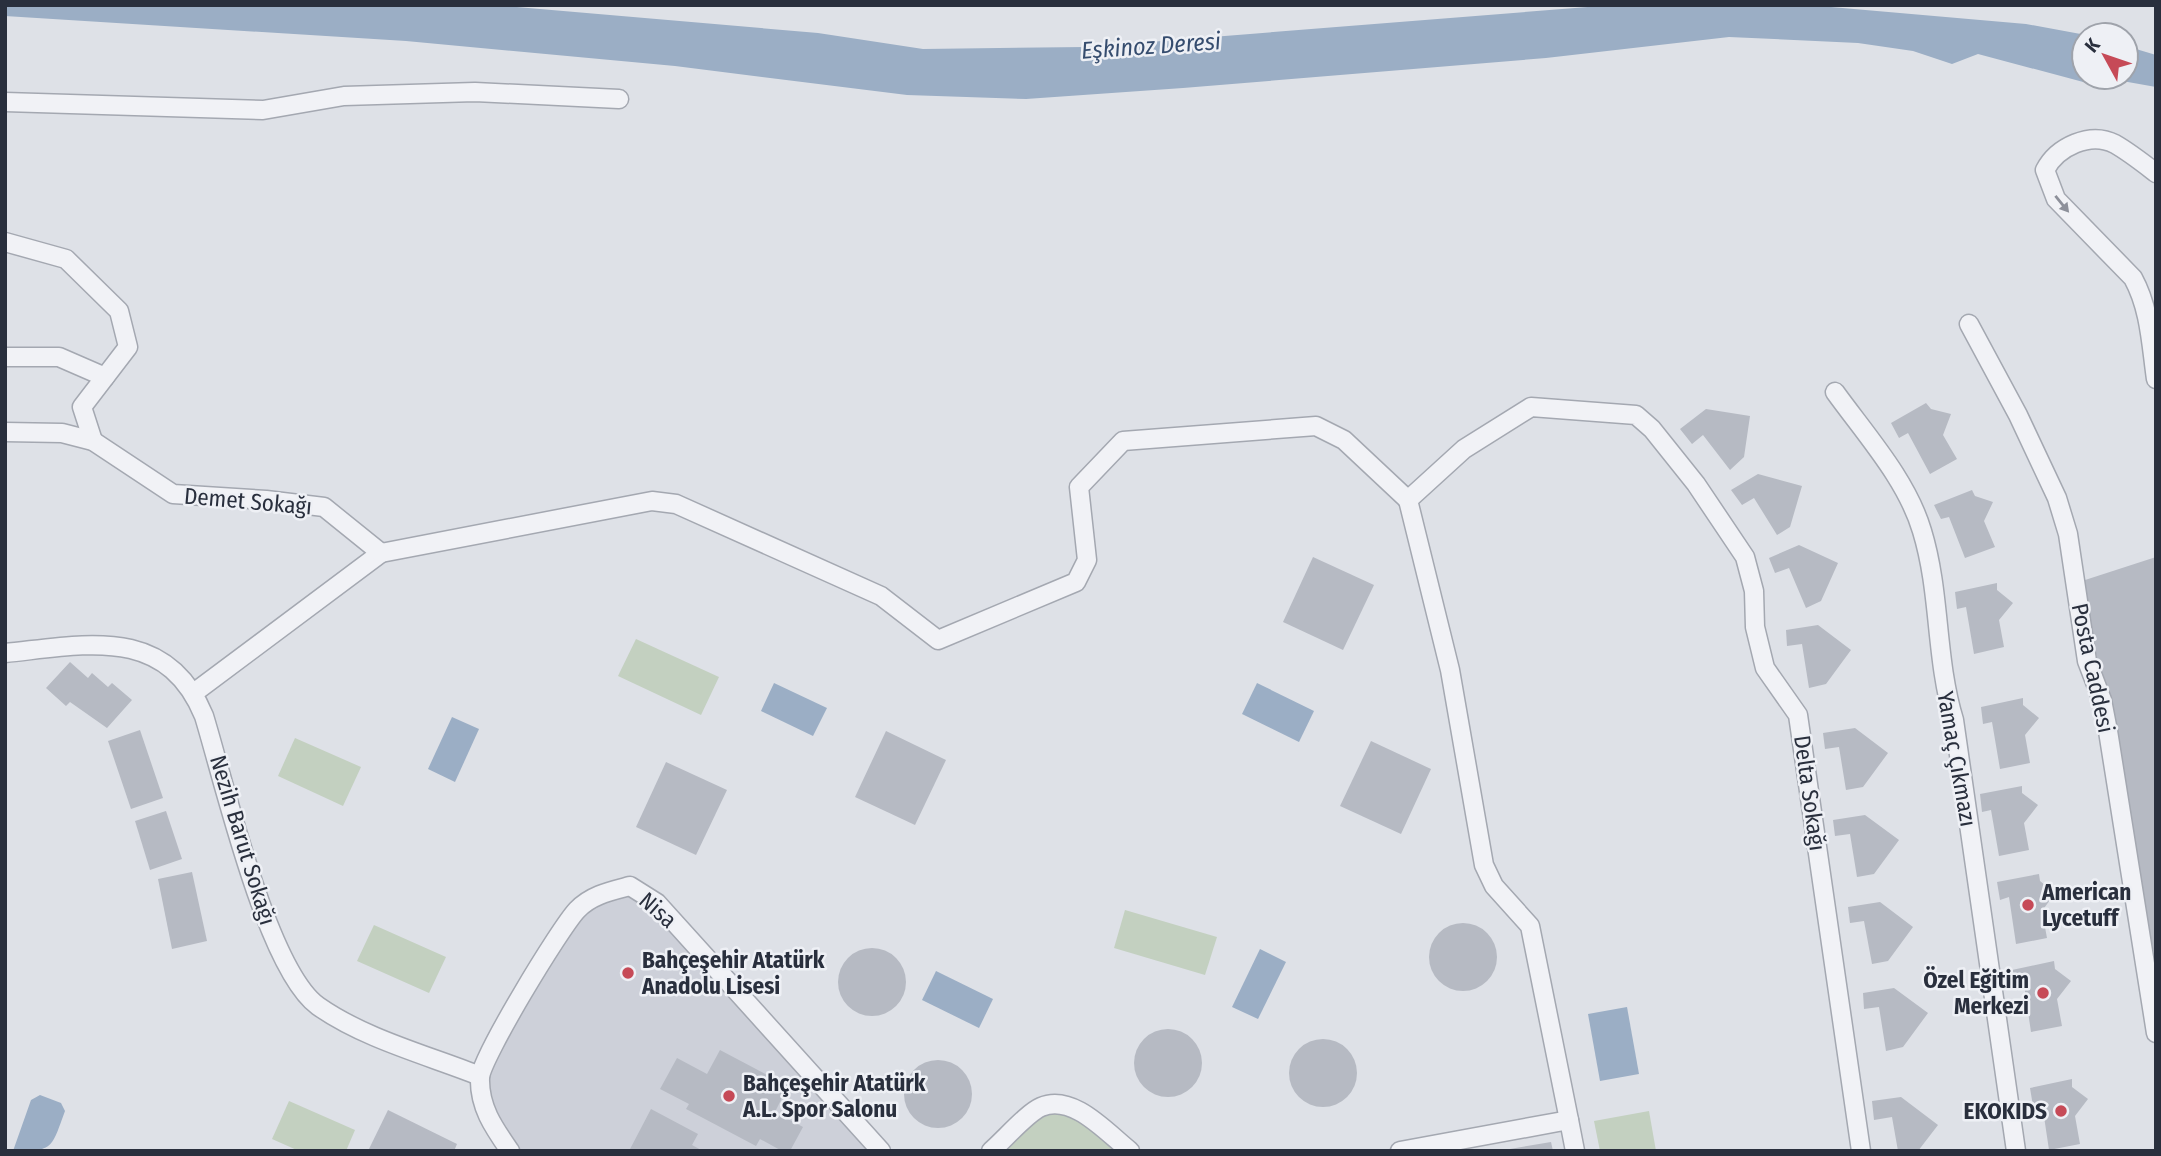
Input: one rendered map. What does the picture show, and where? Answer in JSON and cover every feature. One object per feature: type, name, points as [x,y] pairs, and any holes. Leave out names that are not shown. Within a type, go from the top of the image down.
[{"type":"street","points":[[5,102],[263,110],[357,96],[475,92],[619,99]]},
{"type":"street","points":[[2156,173],[2113,142],[2086,142],[2063,147],[2052,157],[2045,170],[2048,183],[2071,215],[2137,284],[2146,303],[2156,379]]},
{"type":"street","points":[[5,242],[18,243],[66,259],[119,311],[128,347],[82,407],[93,441]]},
{"type":"street","name":"Posta Caddesi","points":[[1969,324],[2018,415],[2057,498],[2068,534],[2087,661],[2102,701],[2106,721],[2156,1032]]},
{"type":"street","points":[[5,357],[59,357],[105,377]]},
{"type":"street","name":"Yamaç Çıkmazı","points":[[1835,391],[1907,494],[1922,531],[1933,581],[1944,685],[1954,720],[2016,1151]]},
{"type":"street","name":"Delta Sokağı","points":[[1408,500],[1464,449],[1531,407],[1636,415],[1652,429],[1696,484],[1745,557],[1754,591],[1755,627],[1765,668],[1798,715],[1861,1151]]},
{"type":"street","points":[[5,653],[105,643],[127,647],[155,658],[195,692],[381,554],[652,501],[676,504],[881,596],[939,640],[1076,582],[1087,560],[1079,487],[1124,441],[1316,426],[1344,440],[1408,500],[1450,670],[1484,865],[1494,886],[1530,926],[1575,1151]]},
{"type":"street","name":"Demet Sokağı","points":[[5,432],[62,433],[93,441],[173,494],[266,500],[324,508],[381,554]]},
{"type":"street","name":"Nezih Barut Sokağı","points":[[195,692],[260,901],[279,950],[295,981],[317,1005],[358,1027],[480,1076]]},
{"type":"street","name":"Nisa","points":[[480,1076],[496,1037],[577,909],[600,893],[630,886],[657,903],[881,1151]]},
{"type":"street","points":[[480,1076],[485,1112],[510,1151]]},
{"type":"street","points":[[992,1151],[1040,1107],[1062,1104],[1083,1112],[1130,1151]]},
{"type":"street","points":[[1399,1151],[1569,1120]]},
{"type":"shaded area","name":"Bahçeşehir Atatürk Anadolu Lisesi","points":[[630,886],[881,1151],[510,1151],[480,1076],[577,909]]},
{"type":"green space","points":[[636,639],[719,677],[701,715],[618,676]]},
{"type":"green space","points":[[295,738],[361,767],[343,806],[278,776]]},
{"type":"green space","points":[[1125,910],[1217,937],[1205,975],[1114,948]]},
{"type":"green space","points":[[374,925],[446,957],[429,993],[357,961]]},
{"type":"green space","points":[[289,1101],[355,1130],[346,1151],[299,1151],[272,1139]]},
{"type":"green space","points":[[1061,1104],[1130,1151],[992,1151],[1040,1107]]},
{"type":"green space","points":[[1649,1111],[1656,1151],[1600,1151],[1594,1121]]},
{"type":"water","name":"Eşkinoz Deresi","points":[[5,5],[495,5],[818,33],[923,49],[1086,47],[1613,5],[1808,5],[2026,24],[2070,32],[2070,78],[1978,54],[1952,64],[1913,51],[1858,43],[1729,37],[1546,58],[1026,99],[907,95],[675,66],[406,41],[5,16]]},
{"type":"water","points":[[2140,50],[2156,55],[2156,87],[2140,84]]},
{"type":"water","points":[[774,683],[827,708],[813,736],[761,711]]},
{"type":"water","points":[[1257,683],[1314,711],[1299,742],[1242,714]]},
{"type":"water","points":[[452,717],[479,729],[455,782],[428,769]]},
{"type":"water","points":[[1260,949],[1286,962],[1258,1019],[1232,1007]]},
{"type":"water","points":[[936,971],[993,999],[979,1028],[922,1000]]},
{"type":"water","points":[[1627,1007],[1639,1074],[1600,1081],[1588,1014]]},
{"type":"water","points":[[40,1095],[61,1103],[65,1111],[57,1133],[44,1148],[13,1151],[31,1100]]},
{"type":"building","points":[[1926,403],[1931,409],[1951,414],[1943,435],[1957,459],[1930,474],[1908,433],[1899,438],[1891,423]]},
{"type":"building","points":[[1706,409],[1750,416],[1744,457],[1730,470],[1703,435],[1692,444],[1680,429]]},
{"type":"building","points":[[1758,474],[1802,486],[1790,527],[1777,535],[1754,498],[1742,505],[1731,490]]},
{"type":"building","points":[[1972,490],[1975,496],[1993,502],[1984,521],[1995,547],[1965,558],[1949,517],[1941,519],[1934,505]]},
{"type":"building","points":[[1799,545],[1838,563],[1821,601],[1806,608],[1789,568],[1775,573],[1769,558]]},
{"type":"building","points":[[1313,557],[1374,585],[1343,650],[1283,622]]},
{"type":"building","points":[[2156,557],[2156,954],[2154,954],[2082,581]]},
{"type":"building","points":[[1997,583],[1997,590],[2013,603],[1999,620],[2004,647],[1974,654],[1966,607],[1957,609],[1955,592]]},
{"type":"building","points":[[1818,625],[1851,650],[1826,684],[1809,688],[1802,644],[1787,646],[1786,630]]},
{"type":"building","points":[[70,662],[88,678],[92,673],[108,687],[112,683],[132,700],[107,728],[70,702],[66,706],[46,688]]},
{"type":"building","points":[[2023,698],[2023,705],[2039,718],[2025,735],[2030,763],[2000,769],[1992,722],[1983,724],[1981,707]]},
{"type":"building","points":[[1855,728],[1888,753],[1863,787],[1846,790],[1839,747],[1825,749],[1823,733]]},
{"type":"building","points":[[140,730],[163,798],[131,809],[108,741]]},
{"type":"building","points":[[886,731],[946,760],[915,825],[855,797]]},
{"type":"building","points":[[1371,741],[1431,769],[1401,834],[1340,806]]},
{"type":"building","points":[[666,762],[727,790],[696,855],[636,827]]},
{"type":"building","points":[[2022,786],[2022,793],[2038,805],[2024,823],[2029,850],[1999,856],[1991,810],[1982,812],[1980,794]]},
{"type":"building","points":[[166,811],[182,859],[150,870],[135,821]]},
{"type":"building","points":[[1865,815],[1899,840],[1874,874],[1857,877],[1850,834],[1835,836],[1833,820]]},
{"type":"building","points":[[192,872],[207,941],[172,949],[158,879]]},
{"type":"building","name":"American Lycetuff","points":[[2039,874],[2040,881],[2055,893],[2042,911],[2047,938],[2016,944],[2009,897],[2000,900],[1997,882]]},
{"type":"building","points":[[1880,902],[1913,927],[1888,961],[1872,964],[1864,921],[1850,923],[1848,907]]},
{"type":"building","points":[[1463,923],[1476,926],[1487,933],[1494,944],[1497,957],[1494,970],[1487,981],[1476,988],[1463,991],[1450,988],[1439,981],[1432,970],[1429,957],[1432,944],[1439,933],[1450,926]]},
{"type":"building","points":[[872,948],[885,950],[896,958],[904,969],[904,995],[896,1006],[885,1014],[872,1016],[859,1014],[848,1006],[840,995],[838,982],[840,969],[848,958],[859,950]]},
{"type":"building","name":"Özel Eğitim Merkezi","points":[[2054,961],[2055,969],[2071,981],[2057,999],[2062,1026],[2031,1032],[2024,985],[2015,987],[2012,970]]},
{"type":"building","points":[[1894,988],[1928,1013],[1903,1047],[1886,1051],[1879,1007],[1864,1009],[1863,993]]},
{"type":"building","points":[[1168,1029],[1181,1031],[1192,1039],[1200,1050],[1200,1076],[1192,1087],[1181,1095],[1168,1097],[1155,1095],[1144,1087],[1136,1076],[1134,1063],[1136,1050],[1144,1039],[1155,1031]]},
{"type":"building","points":[[1323,1039],[1336,1042],[1347,1049],[1354,1060],[1357,1073],[1354,1086],[1347,1097],[1336,1104],[1323,1107],[1310,1104],[1299,1097],[1292,1086],[1289,1073],[1292,1060],[1299,1049],[1310,1042]]},
{"type":"building","name":"Bahçeşehir Atatürk A.L. Spor Salonu","points":[[720,1050],[788,1086],[775,1112],[803,1127],[790,1151],[782,1151],[760,1139],[756,1146],[686,1109],[689,1104],[660,1089],[677,1058],[707,1074]]},
{"type":"building","points":[[938,1060],[951,1063],[962,1070],[969,1081],[972,1094],[969,1107],[962,1118],[951,1125],[938,1128],[925,1125],[914,1118],[907,1107],[904,1094],[907,1081],[914,1070],[925,1063]]},
{"type":"building","name":"EKOKIDS","points":[[2072,1079],[2072,1087],[2088,1099],[2075,1116],[2080,1144],[2049,1150],[2042,1103],[2033,1106],[2030,1088]]},
{"type":"building","points":[[1901,1097],[1938,1125],[1918,1151],[1898,1151],[1892,1117],[1874,1120],[1872,1101]]},
{"type":"building","points":[[651,1109],[698,1134],[692,1145],[703,1151],[629,1151]]},
{"type":"building","points":[[388,1110],[457,1144],[454,1151],[368,1151]]},
{"type":"building","points":[[1551,1142],[1553,1151],[1510,1151],[1510,1149]]},
{"type":"place","name":"American Lycetuff","points":[[2028,905]]},
{"type":"place","name":"Bahçeşehir Atatürk Anadolu Lisesi","points":[[628,973]]},
{"type":"place","name":"Özel Eğitim Merkezi","points":[[2043,993]]},
{"type":"place","name":"Bahçeşehir Atatürk A.L. Spor Salonu","points":[[729,1096]]},
{"type":"place","name":"EKOKIDS","points":[[2061,1111]]}]
